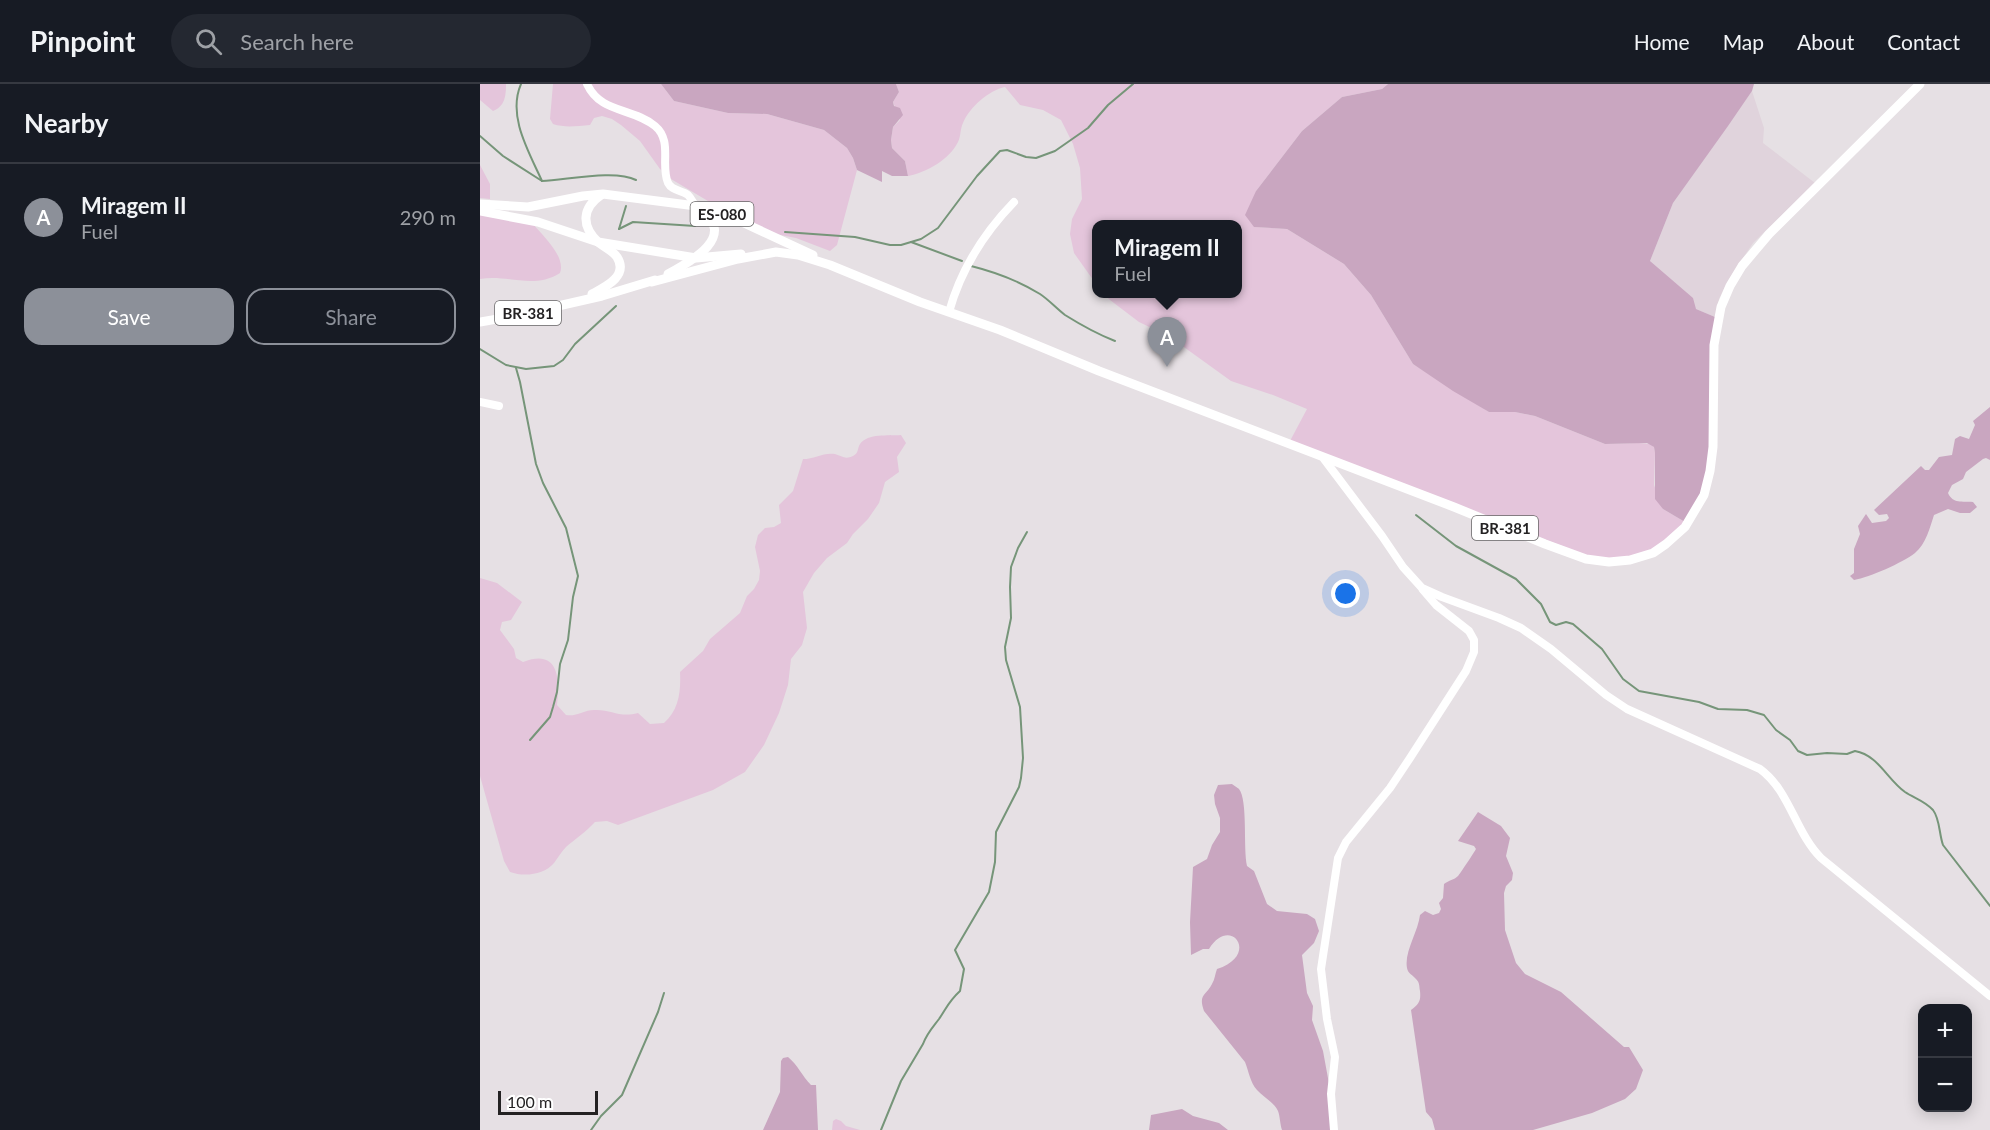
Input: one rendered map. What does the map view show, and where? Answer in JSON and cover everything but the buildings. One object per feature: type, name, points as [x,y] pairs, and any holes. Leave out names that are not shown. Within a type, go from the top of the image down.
[{"type":"main road","name":"BR-381","points":[[776,252],[798,255],[830,265],[1324,459],[1587,559],[1609,562],[1630,560],[1653,553],[1666,544],[1684,527],[1704,495],[1713,447],[1714,345],[1721,307],[1742,266],[1769,234],[1920,84]]},
{"type":"main road","name":"ES-080","points":[[480,204],[528,207],[603,194],[696,206],[731,217],[830,265]]},
{"type":"main road","name":"BR-381","points":[[576,301],[614,282],[619,274],[620,266],[617,257],[598,242],[586,225],[588,207],[603,194]]},
{"type":"main road","points":[[696,206],[710,216],[714,223],[714,232],[705,251],[696,258]]},
{"type":"main road","points":[[480,211],[538,222],[598,242],[696,258],[776,252]]},
{"type":"main road","points":[[652,282],[738,259],[776,252]]},
{"type":"main road","name":"BR-381","points":[[480,322],[602,296],[652,282],[696,258]]},
{"type":"street","points":[[587,84],[603,104],[638,115],[657,128],[666,146],[668,183],[687,195],[696,206]]},
{"type":"street","points":[[949,312],[955,289],[970,257],[993,223],[1014,202]]},
{"type":"street","points":[[480,402],[499,406]]},
{"type":"street","points":[[1324,459],[1403,567],[1436,605],[1469,631],[1474,640],[1474,652],[1466,671],[1410,759],[1390,788],[1346,842],[1338,858],[1321,969],[1327,1019],[1335,1057],[1331,1094],[1334,1130]]},
{"type":"street","points":[[1422,588],[1521,628],[1627,709],[1760,769],[1775,783],[1804,836],[1821,858],[1990,996]]},
{"type":"shaded area","points":[[480,84],[506,84],[504,100],[497,109],[493,111],[480,100]]},
{"type":"shaded area","points":[[553,84],[661,84],[674,101],[728,113],[767,114],[824,130],[847,148],[857,170],[837,245],[830,251],[796,238],[770,233],[723,210],[671,179],[660,169],[640,141],[612,119],[602,116],[594,118],[590,125],[580,126],[553,124],[550,119]]},
{"type":"shaded area","points":[[661,84],[896,84],[899,92],[893,102],[894,106],[900,108],[903,115],[893,127],[892,148],[905,161],[908,176],[892,176],[882,171],[882,182],[857,170],[847,148],[824,130],[767,114],[728,113],[674,101]]},
{"type":"shaded area","points":[[896,84],[1388,84],[1382,89],[1342,97],[1302,131],[1256,191],[1255,227],[1287,229],[1344,264],[1371,295],[1413,364],[1489,412],[1515,412],[1535,416],[1605,444],[1651,444],[1655,453],[1654,485],[1663,509],[1685,522],[1652,551],[1618,560],[1593,558],[1290,441],[1307,409],[1231,381],[1170,337],[1139,322],[1108,298],[1242,298],[1242,220],[1092,220],[1092,278],[1074,253],[1070,234],[1072,219],[1082,199],[1080,168],[1073,144],[1061,120],[1043,110],[1020,105],[1005,87],[999,89],[980,100],[970,111],[962,125],[958,142],[943,160],[923,172],[908,176],[905,161],[892,148],[891,140],[893,127],[900,120],[893,102],[899,92]]},
{"type":"shaded area","points":[[1388,84],[1754,84],[1752,91],[1673,203],[1650,261],[1693,298],[1696,309],[1715,317],[1710,444],[1706,476],[1701,493],[1685,522],[1663,509],[1655,499],[1654,447],[1647,443],[1605,444],[1535,416],[1515,412],[1489,412],[1413,364],[1371,295],[1344,264],[1287,229],[1254,227],[1245,215],[1256,191],[1302,131],[1342,97],[1382,89]]},
{"type":"shaded area","points":[[1752,91],[1764,128],[1763,143],[1815,183],[1753,243],[1727,282],[1719,299],[1715,317],[1696,309],[1650,261],[1673,203]]},
{"type":"shaded area","points":[[480,165],[490,184],[490,199],[480,198]]},
{"type":"shaded area","points":[[480,213],[534,225],[557,254],[560,260],[560,273],[550,278],[530,281],[480,279]]},
{"type":"shaded area","points":[[1990,407],[1990,460],[1983,459],[1966,472],[1963,479],[1952,485],[1948,493],[1952,499],[1973,502],[1977,507],[1970,513],[1948,509],[1934,515],[1925,540],[1915,553],[1886,569],[1854,580],[1850,576],[1854,573],[1854,549],[1860,534],[1858,526],[1866,514],[1872,523],[1886,521],[1889,518],[1887,514],[1879,515],[1874,510],[1921,466],[1929,470],[1939,457],[1952,455],[1955,439],[1960,436],[1969,439],[1975,425],[1973,421]]},
{"type":"shaded area","points":[[901,435],[906,443],[897,457],[899,472],[885,482],[879,503],[868,519],[847,543],[827,558],[814,573],[803,592],[807,628],[802,645],[791,659],[788,685],[779,713],[764,745],[745,772],[713,790],[618,825],[607,821],[595,822],[566,847],[554,863],[545,870],[527,875],[510,872],[504,861],[480,776],[480,578],[497,583],[522,602],[511,620],[502,622],[500,630],[514,649],[516,658],[523,662],[544,659],[555,668],[558,685],[557,705],[566,715],[594,710],[620,714],[638,713],[650,724],[664,723],[673,712],[678,700],[680,672],[703,651],[710,639],[740,613],[747,596],[759,580],[760,571],[755,547],[758,535],[765,528],[781,523],[779,505],[793,491],[803,459],[831,454],[846,458],[856,454],[860,444],[868,438]]},
{"type":"shaded area","points":[[1232,784],[1239,789],[1242,795],[1247,866],[1254,871],[1267,904],[1277,911],[1307,914],[1315,919],[1319,931],[1314,943],[1302,955],[1307,993],[1313,1006],[1312,1020],[1323,1051],[1330,1089],[1333,1130],[1282,1130],[1276,1108],[1259,1093],[1251,1080],[1245,1062],[1204,1011],[1202,1005],[1202,998],[1210,988],[1217,969],[1230,963],[1237,955],[1239,947],[1232,936],[1225,935],[1217,939],[1209,949],[1203,949],[1191,955],[1193,867],[1207,859],[1220,832],[1220,818],[1214,795],[1218,785]]},
{"type":"shaded area","points":[[1478,812],[1501,826],[1510,838],[1506,856],[1513,873],[1512,880],[1506,886],[1504,893],[1505,930],[1516,963],[1525,974],[1561,992],[1624,1047],[1629,1047],[1643,1070],[1636,1089],[1625,1099],[1592,1113],[1533,1130],[1435,1130],[1432,1119],[1426,1112],[1411,1010],[1419,1002],[1420,991],[1418,982],[1409,973],[1407,955],[1420,915],[1425,911],[1433,915],[1439,913],[1444,884],[1458,876],[1476,849],[1474,846],[1458,841]]},
{"type":"shaded area","points":[[788,1057],[811,1085],[816,1085],[818,1130],[763,1130],[780,1092],[781,1061]]},
{"type":"shaded area","points":[[1182,1109],[1193,1116],[1219,1123],[1228,1130],[1149,1130],[1151,1115]]},
{"type":"shaded area","points":[[836,1119],[846,1126],[860,1130],[832,1130],[833,1121]]},
{"type":"waterway","points":[[521,84],[517,96],[518,121],[521,134],[542,181]]},
{"type":"waterway","points":[[785,232],[855,237],[890,245],[901,245],[921,239],[938,228],[977,176],[1000,151],[1007,150],[1036,158],[1055,151],[1088,128],[1108,105],[1133,84]]},
{"type":"waterway","points":[[480,136],[503,156],[542,181]]},
{"type":"waterway","points":[[542,181],[604,175],[616,175],[636,180]]},
{"type":"waterway","points":[[619,229],[626,206]]},
{"type":"waterway","points":[[619,229],[633,222],[695,226]]},
{"type":"waterway","points":[[911,242],[962,261]]},
{"type":"waterway","points":[[971,266],[1024,285],[1043,296],[1071,319],[1115,341]]},
{"type":"waterway","points":[[480,349],[506,365],[526,369],[554,366],[563,360],[575,344],[616,306]]},
{"type":"waterway","points":[[516,368],[536,464],[566,528],[578,576],[568,640],[560,664],[553,707],[550,717],[530,740]]},
{"type":"waterway","points":[[1416,515],[1456,546],[1516,579],[1541,604],[1550,622],[1556,625],[1566,622],[1573,624],[1602,649],[1623,679],[1639,691],[1699,702],[1718,709],[1747,710],[1764,715],[1798,751],[1807,755],[1847,754],[1855,751],[1870,757],[1899,787],[1933,810],[1943,845],[1990,906]]},
{"type":"waterway","points":[[881,1130],[901,1081],[928,1033],[960,991],[964,969],[955,950],[989,892],[995,862],[996,832],[1019,787],[1023,758],[1020,707],[1006,660],[1005,647],[1011,618],[1011,567],[1027,532]]},
{"type":"waterway","points":[[591,1130],[622,1095],[664,993]]},
{"type":"place","name":"Miragem II","points":[[1167,367]]}]
